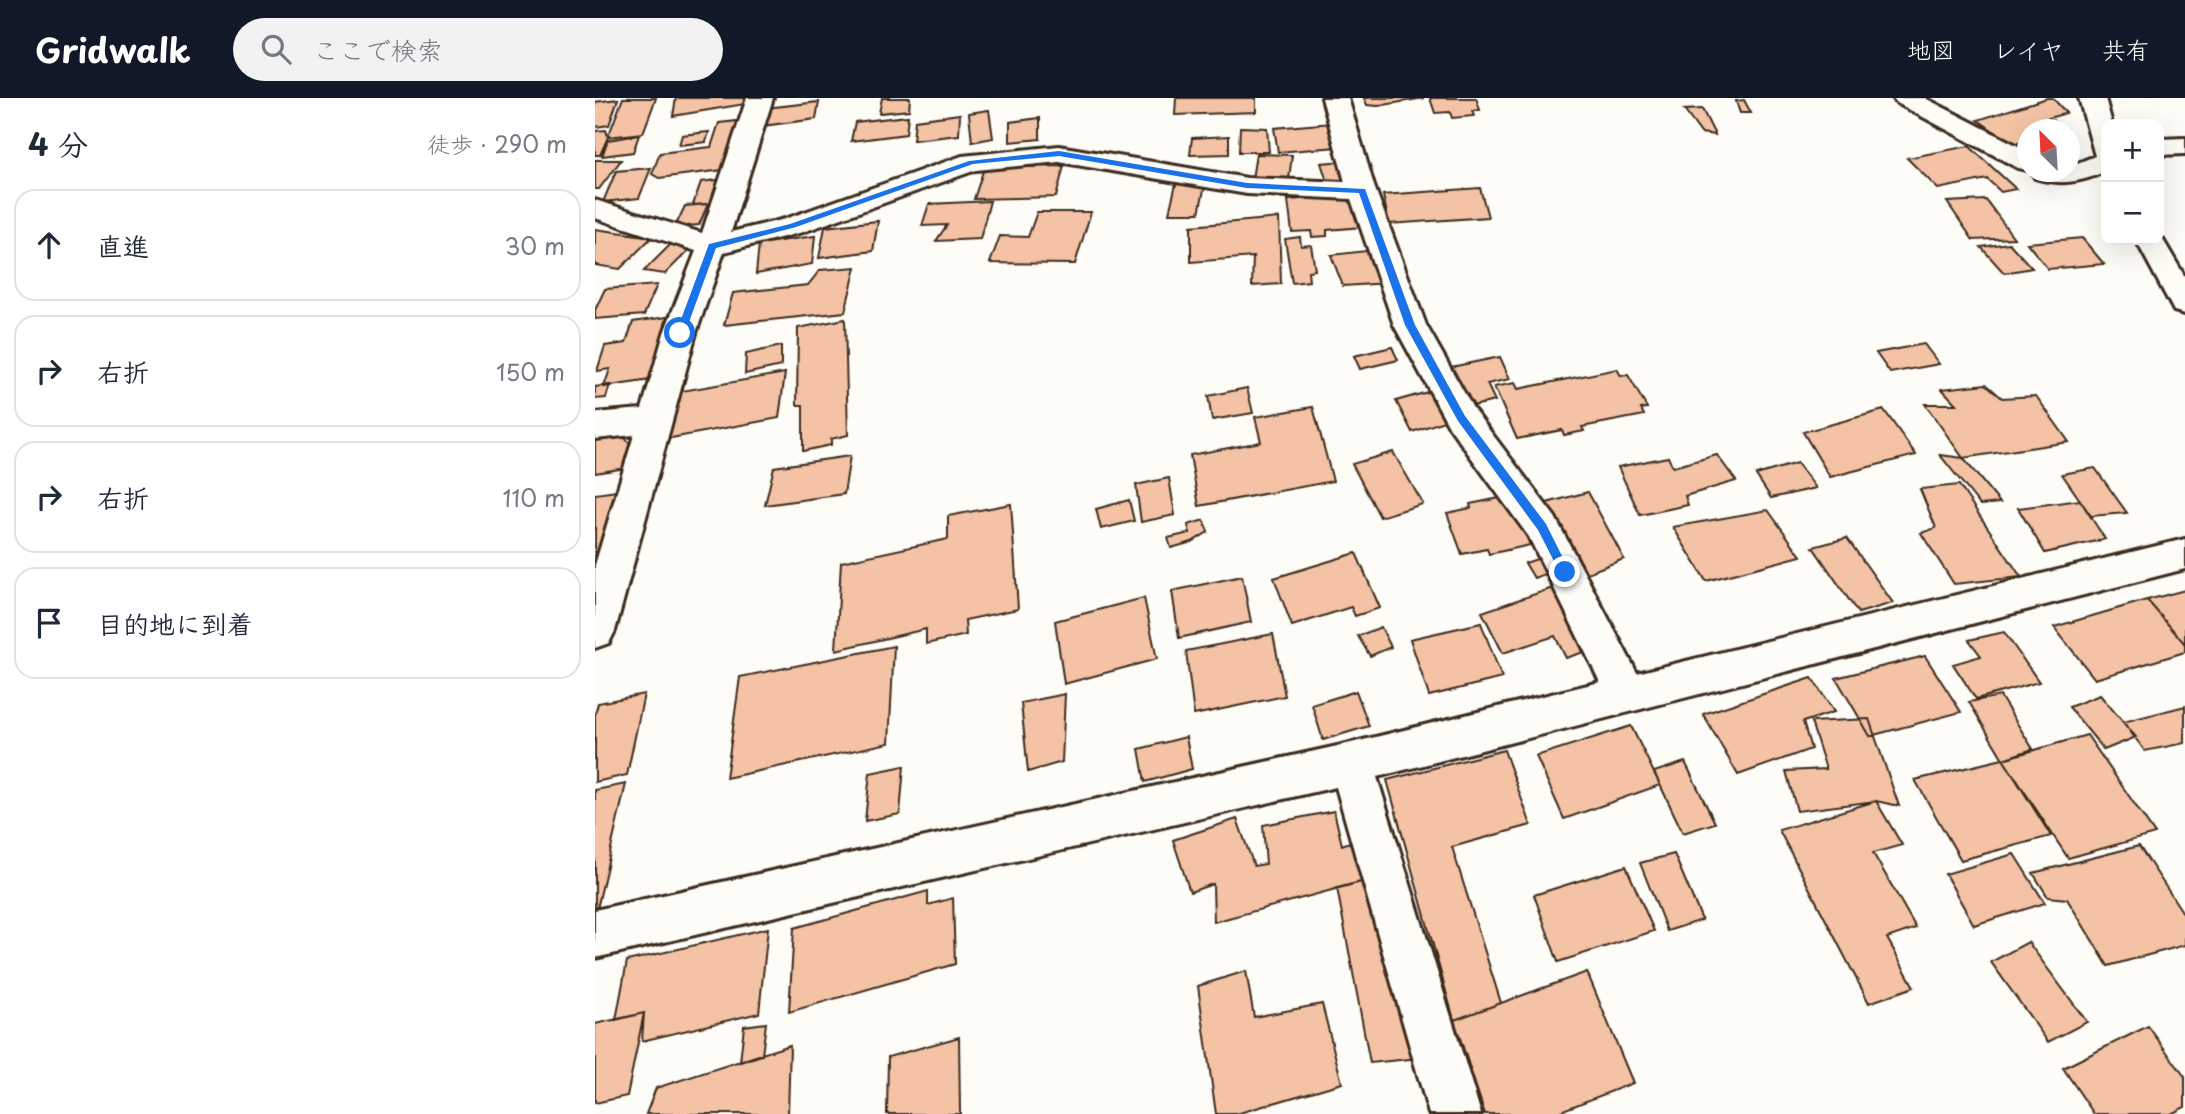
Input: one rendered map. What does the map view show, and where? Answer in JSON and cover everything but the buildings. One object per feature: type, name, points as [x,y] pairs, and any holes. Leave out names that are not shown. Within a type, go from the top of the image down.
[{"type":"street","points":[[595,631],[680,333],[712,246],[760,98]]},
{"type":"street","points":[[1335,98],[1362,191],[1410,325],[1462,419],[1542,527],[1627,694]]},
{"type":"street","points":[[1906,98],[2017,156]]},
{"type":"street","points":[[2092,98],[2101,133]]},
{"type":"street","points":[[2164,147],[2185,146]]},
{"type":"street","points":[[595,209],[712,246],[793,226],[972,162],[1012,156],[1059,154],[1247,186],[1362,191]]},
{"type":"street","points":[[2080,172],[2101,163]]},
{"type":"street","points":[[2153,245],[2185,304]]},
{"type":"street","points":[[595,426],[654,421]]},
{"type":"street","points":[[595,934],[1351,763],[2185,554]]},
{"type":"street","points":[[1351,763],[1455,1114]]},
{"type":"route","points":[[680,333],[712,246],[793,226],[972,162],[1012,156],[1059,154],[1247,186],[1362,191],[1410,325],[1462,419],[1500,474],[1542,527],[1565,572]]}]
